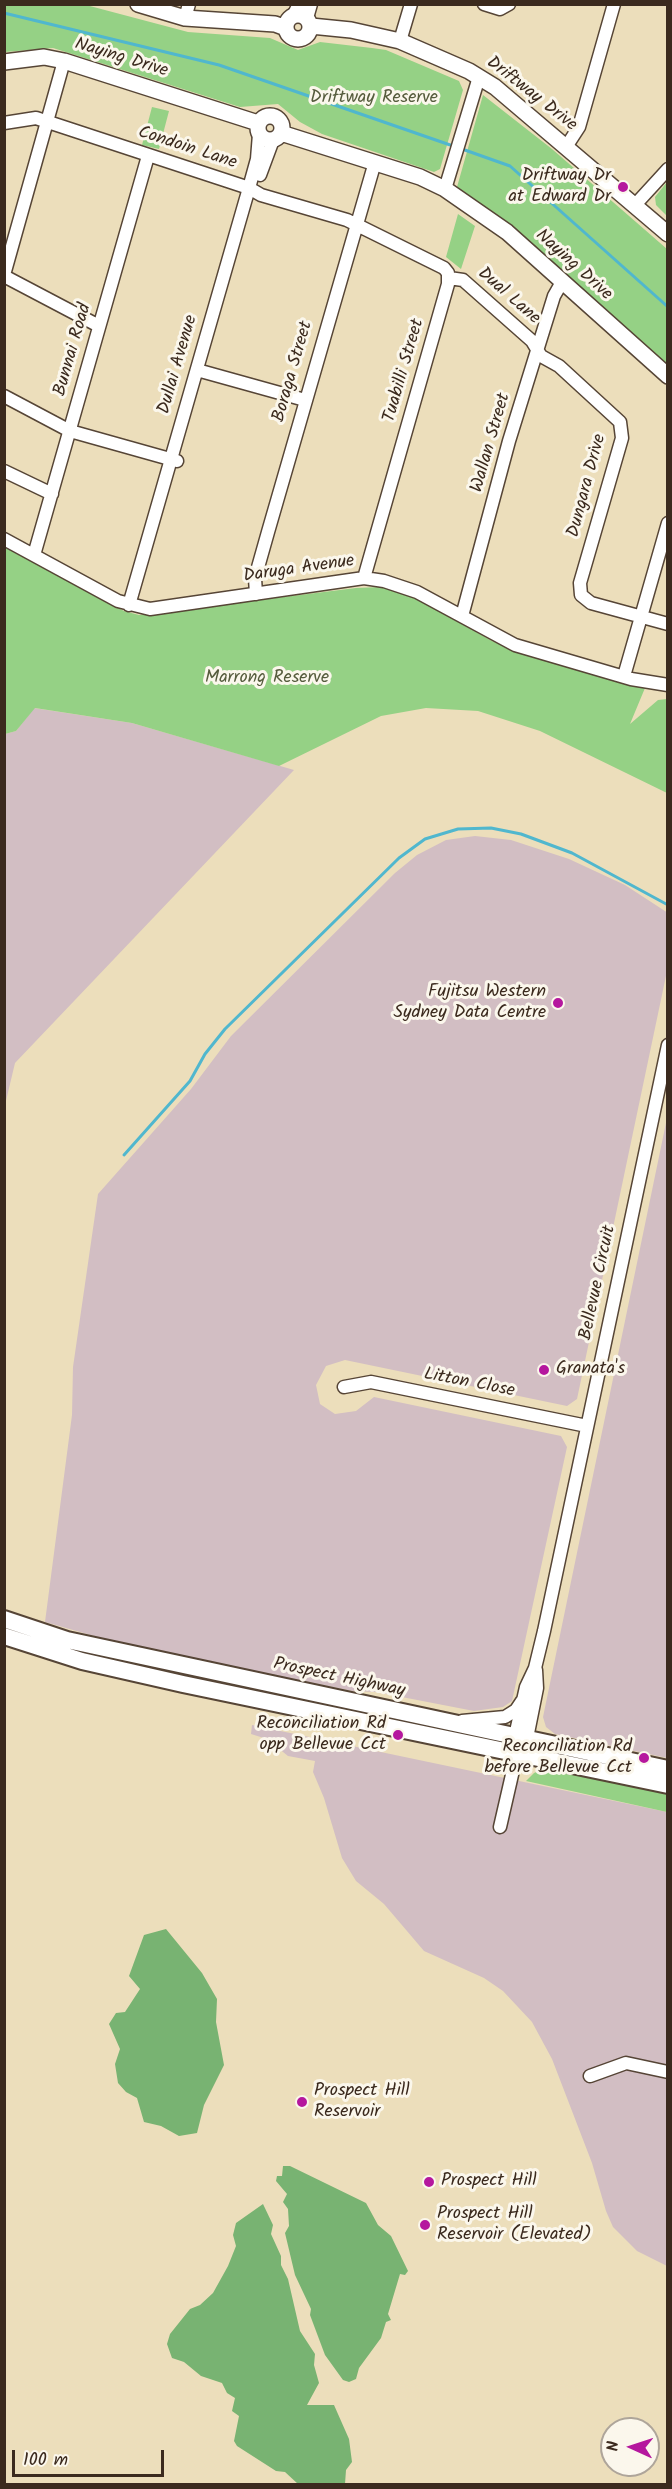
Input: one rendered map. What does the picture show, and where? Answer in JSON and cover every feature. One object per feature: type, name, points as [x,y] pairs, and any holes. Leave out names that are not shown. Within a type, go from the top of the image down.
[{"type":"main road","name":"Prospect Highway","points":[[4,1619],[67,1640],[449,1722],[668,1785]]},
{"type":"main road","name":"Prospect Highway","points":[[4,1636],[82,1661],[668,1768]]},
{"type":"street","name":"Driftway Drive","points":[[138,4],[275,24],[301,16],[400,41],[479,77],[495,87],[668,234]]},
{"type":"street","points":[[400,41],[411,4]]},
{"type":"street","points":[[484,4],[500,9],[508,6]]},
{"type":"street","points":[[567,147],[579,127],[614,4]]},
{"type":"street","name":"Naying Drive","points":[[4,62],[44,57],[64,62],[268,133],[375,162],[445,189],[507,232],[667,374]]},
{"type":"street","points":[[64,62],[49,123],[4,276],[99,326]]},
{"type":"street","points":[[445,189],[479,77]]},
{"type":"street","name":"Condoin Lane","points":[[4,123],[36,118],[252,189],[261,195],[357,224]]},
{"type":"street","name":"Dullai Avenue","points":[[133,607],[268,133]]},
{"type":"street","name":"Bunnai Road","points":[[34,555],[148,156]]},
{"type":"street","name":"Boraga Street","points":[[256,594],[255,578],[304,400],[375,162]]},
{"type":"street","points":[[635,206],[668,169]]},
{"type":"street","points":[[357,224],[440,265],[449,278]]},
{"type":"street","name":"Dual Lane","points":[[449,278],[463,280],[532,341],[537,352]]},
{"type":"street","name":"Tuabilli Street","points":[[364,578],[449,278]]},
{"type":"street","name":"Wallan Street","points":[[462,616],[509,441],[554,296],[562,282]]},
{"type":"street","name":"Dungara Drive","points":[[537,352],[559,366],[615,417],[622,430],[580,583],[581,596],[591,603],[644,619]]},
{"type":"street","points":[[200,371],[304,400]]},
{"type":"street","points":[[4,396],[70,431],[174,460]]},
{"type":"street","points":[[4,471],[52,494]]},
{"type":"street","points":[[627,677],[668,523]]},
{"type":"street","points":[[4,539],[133,607]]},
{"type":"street","points":[[644,619],[668,549]]},
{"type":"street","name":"Daruga Avenue","points":[[133,607],[150,609],[364,578],[400,585],[515,645],[627,677],[668,685]]},
{"type":"street","points":[[644,619],[668,624]]},
{"type":"street","name":"Bellevue Circuit","points":[[519,1742],[524,1697],[536,1668],[668,1045]]},
{"type":"street","name":"Litton Close","points":[[344,1387],[371,1382],[587,1426]]},
{"type":"street","name":"Bellevue Circuit","points":[[519,1742],[537,1688],[536,1668]]},
{"type":"street","points":[[449,1722],[505,1717],[516,1710],[524,1697]]},
{"type":"street","points":[[500,1827],[519,1742]]},
{"type":"street","points":[[590,2076],[626,2063],[668,2072]]},
{"type":"shaded area","points":[[34,708],[132,723],[294,770],[15,1063],[5,1105],[5,734],[16,731]]},
{"type":"shaded area","points":[[475,836],[511,840],[569,859],[625,885],[668,913],[667,971],[577,1399],[567,1406],[345,1360],[326,1366],[316,1385],[320,1404],[335,1414],[356,1411],[374,1397],[561,1436],[567,1447],[512,1701],[503,1707],[474,1711],[376,1692],[352,1691],[115,1642],[45,1622],[72,1415],[73,1367],[98,1194],[191,1089],[231,1036],[395,873],[417,855],[446,840]]},
{"type":"shaded area","points":[[667,1118],[667,1758],[555,1734],[546,1727],[543,1717]]},
{"type":"shaded area","points":[[252,1725],[667,1812],[667,2266],[637,2251],[613,2227],[592,2163],[552,2059],[532,2022],[503,1991],[484,1978],[424,1951],[384,1904],[356,1881],[342,1858],[324,1798],[313,1772],[315,1761],[288,1756],[267,1739],[251,1734]]},
{"type":"green space","name":"Driftway Reserve","points":[[5,4],[86,5],[188,32],[270,38],[298,50],[320,42],[386,50],[459,81],[463,90],[440,169],[434,172],[322,134],[300,122],[278,104],[240,107],[53,48],[5,52]]},
{"type":"green space","points":[[483,95],[552,149],[667,249],[667,367],[506,224],[457,187]]},
{"type":"green space","points":[[152,107],[169,111],[159,149],[142,145]]},
{"type":"green space","points":[[667,182],[667,216],[656,205],[655,197]]},
{"type":"green space","points":[[458,214],[475,226],[461,269],[446,257]]},
{"type":"green space","name":"Marrong Reserve","points":[[4,547],[124,611],[139,615],[356,588],[381,587],[412,596],[492,641],[517,652],[645,688],[630,724],[658,700],[667,699],[667,793],[540,731],[478,711],[426,708],[381,716],[279,766],[132,723],[35,708],[16,731],[5,734]]},
{"type":"green space","points":[[549,1766],[667,1792],[667,1812],[526,1781],[534,1773]]},
{"type":"green space","points":[[166,1929],[202,1973],[217,1999],[216,2022],[224,2065],[204,2105],[197,2133],[179,2136],[161,2126],[144,2122],[137,2098],[126,2092],[118,2083],[115,2064],[120,2049],[109,2024],[116,2013],[125,2012],[140,1989],[129,1976],[144,1935]]},
{"type":"green space","points":[[283,2166],[290,2166],[366,2203],[378,2225],[391,2236],[408,2271],[405,2275],[400,2274],[388,2314],[391,2320],[386,2322],[381,2338],[359,2368],[356,2379],[349,2382],[343,2380],[325,2355],[310,2315],[311,2309],[295,2275],[285,2233],[289,2226],[288,2209],[283,2202],[287,2194],[276,2181],[277,2176],[282,2176]]},
{"type":"green space","points":[[263,2204],[273,2225],[271,2234],[288,2279],[300,2331],[315,2354],[314,2365],[319,2383],[307,2405],[334,2405],[349,2439],[352,2462],[346,2470],[345,2484],[298,2484],[285,2472],[276,2471],[237,2446],[234,2441],[239,2416],[232,2411],[235,2398],[227,2393],[222,2383],[201,2376],[184,2362],[172,2358],[167,2344],[170,2334],[190,2309],[200,2305],[213,2293],[236,2246],[233,2235],[236,2223]]},
{"type":"waterway","points":[[4,13],[219,65],[456,147]]},
{"type":"waterway","points":[[462,149],[510,166],[668,307]]},
{"type":"waterway","points":[[124,1155],[190,1081],[205,1054],[225,1029],[399,858],[425,839],[458,829],[491,828],[521,834],[572,853],[668,905]]},
{"type":"place","name":"Driftway Dr at Edward Dr","points":[[623,187]]},
{"type":"place","name":"Fujitsu Western Sydney Data Centre","points":[[558,1003]]},
{"type":"place","name":"Granata's","points":[[544,1370]]},
{"type":"place","name":"Reconciliation Rd opp Bellevue Cct","points":[[398,1735]]},
{"type":"place","name":"Reconciliation Rd before Bellevue Cct","points":[[644,1758]]},
{"type":"place","name":"Prospect Hill Reservoir","points":[[302,2102]]},
{"type":"place","name":"Prospect Hill","points":[[429,2182]]},
{"type":"place","name":"Prospect Hill Reservoir (Elevated)","points":[[425,2225]]}]
